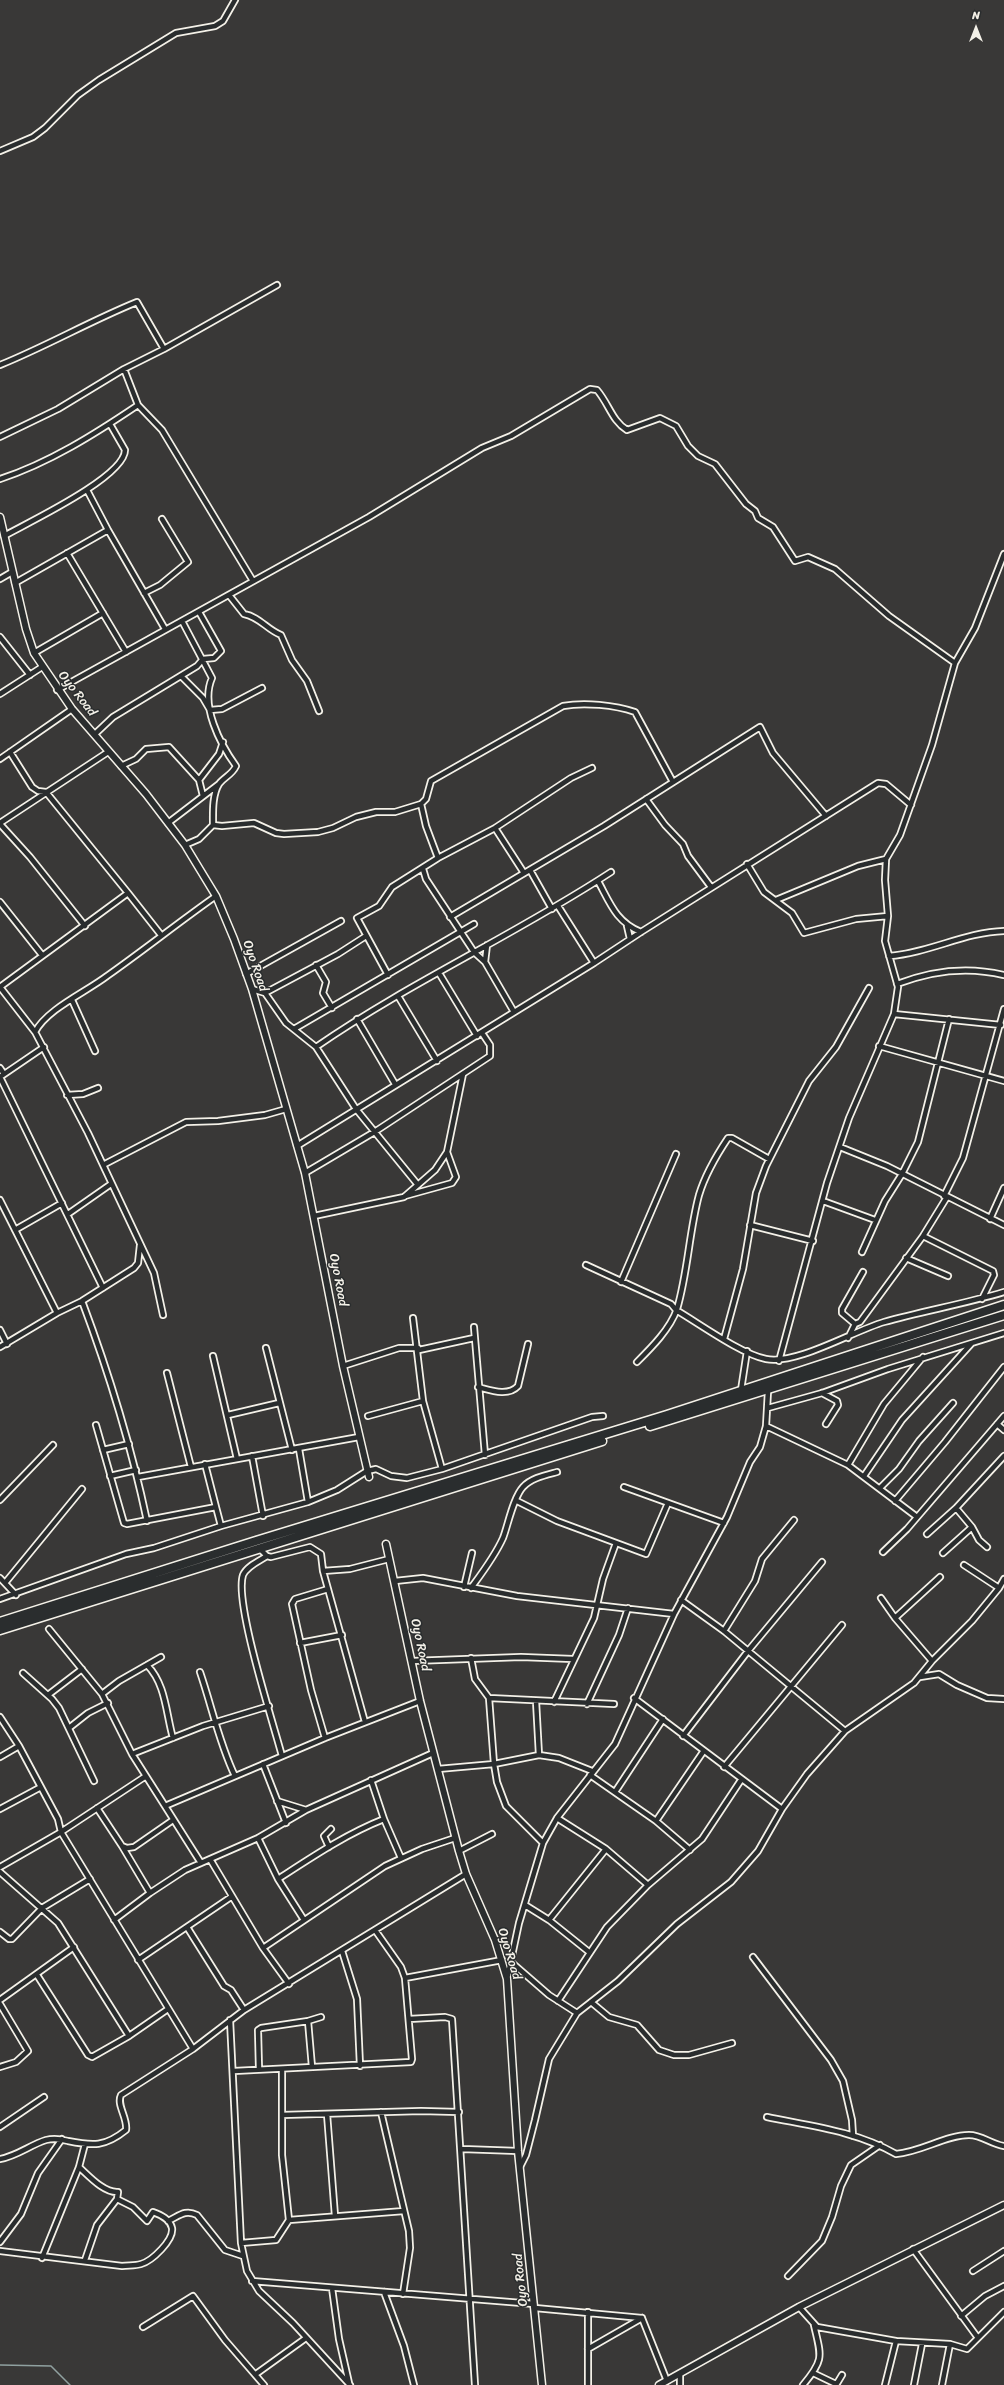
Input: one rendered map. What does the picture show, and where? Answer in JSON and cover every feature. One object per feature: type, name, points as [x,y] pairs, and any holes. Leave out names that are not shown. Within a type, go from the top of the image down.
[{"type":"highway","points":[[0,1630],[668,1418],[741,1390],[1004,1305]]},
{"type":"highway","points":[[0,1622],[264,1538],[668,1418],[768,1390],[1004,1315]]},
{"type":"street","points":[[0,151],[33,137],[45,128],[78,95],[99,80],[176,33],[215,26],[223,21],[235,0]]},
{"type":"street","points":[[0,437],[58,409],[124,369],[164,349],[277,285]]},
{"type":"street","points":[[0,365],[34,351],[94,320],[137,302],[164,349]]},
{"type":"street","points":[[124,369],[138,405],[162,430],[253,581]]},
{"type":"street","points":[[57,690],[369,517],[482,448],[511,436],[590,389],[597,390],[605,399],[617,424],[627,430],[660,418],[676,426],[688,446],[698,456],[715,464],[746,504],[755,510],[758,518],[773,527],[795,561],[808,558],[835,569],[888,616],[955,663]]},
{"type":"street","points":[[0,479],[29,469],[110,424],[138,405]]},
{"type":"street","points":[[4,536],[88,490],[113,472],[125,454],[110,424]]},
{"type":"street","points":[[88,490],[108,530],[166,630]]},
{"type":"street","name":"Oyo Road","points":[[0,517],[14,583],[34,653],[57,690],[95,734],[108,752],[185,845],[216,896],[252,989],[305,1173],[343,1366],[368,1474]]},
{"type":"street","points":[[144,593],[160,585],[188,562],[162,518]]},
{"type":"street","points":[[14,583],[108,530]]},
{"type":"street","points":[[67,553],[126,652]]},
{"type":"street","points":[[779,1361],[823,1201],[840,1147],[879,1046],[894,1014],[897,984],[885,941],[888,916],[885,880],[886,859],[900,835],[911,805],[932,745],[955,663],[975,628],[1004,554]]},
{"type":"street","points":[[0,579],[12,572]]},
{"type":"street","points":[[229,595],[244,614],[254,616],[270,631],[281,635],[292,660],[307,681],[319,711]]},
{"type":"street","points":[[95,734],[113,716],[181,676],[197,666],[203,660],[214,658],[220,651],[199,612]]},
{"type":"street","points":[[34,653],[102,613]]},
{"type":"street","points":[[182,621],[212,678],[207,688],[210,710]]},
{"type":"street","points":[[0,637],[30,675]]},
{"type":"street","points":[[0,694],[42,667]]},
{"type":"street","points":[[168,824],[233,773],[236,766],[223,742],[210,710],[203,698],[181,676]]},
{"type":"street","points":[[210,710],[222,708],[262,688]]},
{"type":"street","points":[[213,825],[222,826],[254,823],[276,834],[318,832],[333,828],[356,817],[376,812],[395,812],[421,804],[426,799],[431,781],[569,704],[605,706],[635,712],[673,782]]},
{"type":"street","points":[[0,759],[72,709]]},
{"type":"street","points":[[450,917],[646,799],[760,727],[773,753],[826,816]]},
{"type":"street","points":[[199,780],[219,754],[223,742]]},
{"type":"street","points":[[121,766],[136,759],[146,749],[169,747],[199,780],[203,796]]},
{"type":"street","points":[[10,752],[32,787],[38,791],[46,792],[161,935]]},
{"type":"street","points":[[85,926],[30,857],[0,823],[108,752]]},
{"type":"street","points":[[388,975],[357,918],[379,906],[392,887],[423,869],[438,858],[495,828],[571,778],[592,768]]},
{"type":"street","points":[[185,845],[199,839],[213,825],[215,794],[219,783]]},
{"type":"street","points":[[297,1146],[395,1084],[437,1061],[482,1033],[711,887],[878,783],[886,784],[911,805]]},
{"type":"street","points":[[646,799],[665,825],[683,844],[688,856],[711,887]]},
{"type":"street","points":[[421,804],[426,826],[438,858]]},
{"type":"street","points":[[495,828],[524,873]]},
{"type":"street","points":[[776,900],[858,866],[886,859]]},
{"type":"street","points":[[748,864],[764,892],[792,913],[806,933],[822,927],[856,919],[888,916]]},
{"type":"street","points":[[423,869],[426,879],[450,917],[474,952],[485,962],[514,1012]]},
{"type":"street","points":[[530,870],[552,909]]},
{"type":"street","points":[[316,1047],[357,1019],[558,906],[611,872]]},
{"type":"street","points":[[598,881],[616,915],[626,926],[630,939]]},
{"type":"street","points":[[128,893],[0,987],[35,1032],[44,1047],[103,1165],[154,1273],[163,1315]]},
{"type":"street","points":[[35,1032],[39,1024],[49,1015],[107,976],[216,896]]},
{"type":"street","points":[[0,902],[42,955]]},
{"type":"street","points":[[558,906],[594,963]]},
{"type":"street","points":[[246,974],[341,921]]},
{"type":"street","points":[[294,1029],[474,924]]},
{"type":"street","points":[[626,926],[641,932]]},
{"type":"street","points":[[889,956],[912,954],[980,934],[1004,931]]},
{"type":"street","points":[[265,993],[316,966],[366,936]]},
{"type":"street","points":[[485,962],[487,945]]},
{"type":"street","points":[[316,966],[326,982],[323,993],[332,1008]]},
{"type":"street","points":[[897,984],[923,974],[940,971],[973,970],[1004,975]]},
{"type":"street","points":[[439,973],[477,1036]]},
{"type":"street","points":[[724,1339],[743,1269],[756,1193],[769,1159],[809,1081],[836,1047],[869,988]]},
{"type":"street","points":[[252,989],[265,993],[286,1023],[316,1047],[356,1110],[376,1131],[418,1185]]},
{"type":"street","points":[[398,996],[437,1061]]},
{"type":"street","points":[[72,1000],[96,1051]]},
{"type":"street","points":[[848,1338],[855,1324],[860,1322],[923,1236],[946,1197],[963,1158],[987,1076],[1004,1009]]},
{"type":"street","points":[[894,1014],[1001,1025]]},
{"type":"street","points":[[357,1019],[395,1084]]},
{"type":"street","points":[[862,1252],[876,1220],[918,1142],[949,1019]]},
{"type":"street","points":[[305,1173],[376,1131],[490,1056],[492,1051],[490,1045],[482,1033]]},
{"type":"street","points":[[879,1046],[1004,1081]]},
{"type":"street","points":[[1,1076],[44,1047]]},
{"type":"street","points":[[0,1068],[1,1076],[103,1288]]},
{"type":"street","points":[[404,1197],[435,1170],[447,1152],[463,1074]]},
{"type":"street","points":[[67,1095],[83,1094],[98,1088]]},
{"type":"street","points":[[103,1165],[186,1122],[226,1120],[286,1109]]},
{"type":"street","points":[[637,1362],[659,1340],[676,1310],[699,1196],[708,1172],[724,1144],[728,1138],[732,1138],[769,1159]]},
{"type":"street","points":[[840,1147],[902,1174],[1004,1225]]},
{"type":"street","points":[[314,1216],[404,1197],[452,1183],[456,1177],[447,1152]]},
{"type":"street","points":[[621,1282],[676,1154]]},
{"type":"street","points":[[68,1214],[111,1184]]},
{"type":"street","points":[[990,1219],[1004,1188]]},
{"type":"street","points":[[0,1200],[57,1313]]},
{"type":"street","points":[[823,1201],[876,1220]]},
{"type":"street","points":[[15,1230],[62,1203]]},
{"type":"street","points":[[750,1225],[813,1241]]},
{"type":"street","points":[[923,1236],[993,1271],[994,1275],[982,1299]]},
{"type":"street","points":[[0,1347],[57,1313],[82,1301],[134,1268],[138,1263],[141,1244]]},
{"type":"street","points":[[906,1258],[948,1276]]},
{"type":"street","points":[[586,1265],[671,1304],[676,1310],[747,1351],[765,1359],[779,1361],[848,1338],[882,1323],[982,1299],[1004,1292]]},
{"type":"street","points":[[855,1324],[842,1313],[842,1309],[863,1272]]},
{"type":"street","points":[[82,1301],[101,1352],[129,1444],[138,1477],[147,1521]]},
{"type":"street","points":[[413,1318],[419,1349],[423,1401],[442,1469]]},
{"type":"street","points":[[474,1328],[485,1455]]},
{"type":"street","points":[[0,1330],[7,1344]]},
{"type":"street","points":[[768,1408],[822,1393],[924,1357],[1004,1333]]},
{"type":"street","points":[[343,1366],[399,1348],[419,1349],[474,1338]]},
{"type":"street","points":[[478,1387],[507,1392],[514,1390],[518,1386],[528,1344]]},
{"type":"street","points":[[864,1476],[902,1420],[971,1344]]},
{"type":"street","points":[[266,1348],[292,1450]]},
{"type":"street","points":[[741,1390],[747,1351]]},
{"type":"street","points":[[213,1356],[228,1415],[237,1459]]},
{"type":"street","points":[[848,1465],[884,1404],[924,1357]]},
{"type":"street","points":[[895,1501],[954,1431],[1004,1367]]},
{"type":"street","points":[[167,1374],[191,1467]]},
{"type":"street","points":[[508,1980],[524,1906],[543,1843],[557,1818],[614,1744],[674,1614],[724,1523],[750,1462],[760,1447],[766,1426],[768,1390]]},
{"type":"street","points":[[822,1393],[837,1401],[838,1405],[826,1424]]},
{"type":"street","points":[[368,1416],[423,1401]]},
{"type":"street","points":[[228,1415],[279,1403]]},
{"type":"street","points":[[880,1488],[899,1470],[919,1441],[953,1404]]},
{"type":"street","points":[[0,1599],[16,1595],[126,1554],[154,1548],[221,1526],[263,1516],[308,1502],[337,1490],[376,1469],[391,1476],[407,1478],[442,1469],[578,1422],[603,1416]]},
{"type":"street","points":[[883,1552],[917,1517],[1004,1416]]},
{"type":"street","points":[[96,1424],[124,1523],[127,1524],[147,1521],[216,1507]]},
{"type":"street","points":[[997,1424],[1004,1430]]},
{"type":"street","points":[[766,1426],[848,1465],[917,1517]]},
{"type":"street","points":[[138,1477],[359,1437]]},
{"type":"street","points":[[103,1450],[129,1444]]},
{"type":"street","points":[[0,1500],[53,1445]]},
{"type":"street","points":[[299,1449],[308,1502]]},
{"type":"street","points":[[252,1456],[263,1516]]},
{"type":"street","points":[[927,1534],[956,1508],[1004,1456]]},
{"type":"street","points":[[205,1464],[221,1526]]},
{"type":"street","points":[[110,1476],[136,1470]]},
{"type":"street","points":[[471,1588],[488,1565],[503,1538],[507,1521],[523,1487],[529,1482],[557,1472]]},
{"type":"street","points":[[624,1487],[724,1523]]},
{"type":"street","points":[[5,1583],[82,1489]]},
{"type":"street","points":[[517,1502],[557,1522],[643,1554],[648,1553],[668,1503]]},
{"type":"street","points":[[956,1508],[972,1527],[979,1540],[987,1548]]},
{"type":"street","points":[[724,1631],[755,1581],[762,1559],[794,1520]]},
{"type":"street","points":[[943,1553],[972,1527]]},
{"type":"street","points":[[554,1702],[598,1606],[603,1579],[616,1543]]},
{"type":"street","name":"Oyo Road","points":[[386,1544],[420,1701],[455,1838],[466,1874],[502,1960],[508,1980],[518,2151],[542,2385]]},
{"type":"street","points":[[259,1548],[267,1556]]},
{"type":"street","points":[[282,1756],[244,1613],[241,1588],[244,1573],[250,1566],[267,1556],[310,1548],[321,1554],[323,1571],[365,1722]]},
{"type":"street","points":[[464,1587],[472,1553]]},
{"type":"street","points":[[323,1571],[350,1569],[389,1559]]},
{"type":"street","points":[[683,1736],[748,1651],[822,1562]]},
{"type":"street","points":[[964,1565],[999,1588]]},
{"type":"street","points":[[895,1618],[940,1577]]},
{"type":"street","points":[[0,1578],[16,1595]]},
{"type":"street","points":[[395,1581],[423,1578],[517,1596],[674,1614]]},
{"type":"street","points":[[520,2167],[532,2134],[549,2060],[577,2013],[618,1981],[677,1924],[731,1882],[758,1851],[782,1810],[806,1774],[846,1731],[908,1689],[932,1661],[972,1621],[999,1588],[1004,1579]]},
{"type":"street","points":[[325,1738],[300,1643],[292,1602],[295,1599],[328,1589]]},
{"type":"street","points":[[881,1598],[895,1618],[932,1661]]},
{"type":"street","points":[[681,1600],[724,1631],[846,1731]]},
{"type":"street","points":[[587,1704],[619,1635],[628,1608]]},
{"type":"street","points":[[724,1767],[842,1625]]},
{"type":"street","points":[[49,1629],[102,1694],[132,1754],[201,1863]]},
{"type":"street","points":[[300,1643],[342,1635]]},
{"type":"street","points":[[102,1694],[119,1681],[161,1657]]},
{"type":"street","points":[[412,1661],[521,1657],[573,1659]]},
{"type":"street","points":[[471,1658],[475,1679],[489,1698],[494,1764],[497,1782],[506,1806],[543,1843]]},
{"type":"street","points":[[146,1665],[154,1672],[164,1696],[173,1738]]},
{"type":"street","points":[[48,1694],[82,1669]]},
{"type":"street","points":[[200,1672],[217,1722],[224,1752],[236,1776]]},
{"type":"street","points":[[23,1673],[48,1694],[59,1708],[79,1753],[94,1781]]},
{"type":"street","points":[[920,1676],[939,1674],[957,1685],[987,1698],[1004,1699]]},
{"type":"street","points":[[489,1698],[587,1704],[614,1704]]},
{"type":"street","points":[[634,1698],[663,1719],[703,1752],[782,1810]]},
{"type":"street","points":[[165,1806],[325,1738],[420,1701]]},
{"type":"street","points":[[536,1701],[539,1755]]},
{"type":"street","points":[[69,1728],[88,1713],[108,1704]]},
{"type":"street","points":[[132,1754],[217,1722],[268,1706]]},
{"type":"street","points":[[0,1717],[19,1746],[58,1819],[61,1832],[193,2049]]},
{"type":"street","points":[[614,1792],[663,1719]]},
{"type":"street","points":[[0,1757],[19,1746]]},
{"type":"street","points":[[656,1821],[703,1752]]},
{"type":"street","points":[[114,1920],[150,1893],[201,1863],[258,1838],[306,1810],[433,1753]]},
{"type":"street","points":[[438,1769],[494,1764],[539,1755],[559,1758],[591,1773],[614,1792],[656,1821],[690,1850]]},
{"type":"street","points":[[263,1764],[286,1823]]},
{"type":"street","points":[[0,1867],[61,1832],[146,1776]]},
{"type":"street","points":[[371,1780],[384,1818],[401,1858]]},
{"type":"street","points":[[558,2001],[589,1952],[619,1913],[648,1885],[702,1839],[741,1780]]},
{"type":"street","points":[[0,1809],[41,1787]]},
{"type":"street","points":[[277,1801],[306,1810]]},
{"type":"street","points":[[97,1808],[150,1893]]},
{"type":"street","points":[[278,1879],[329,1847],[384,1818]]},
{"type":"street","points":[[557,1818],[606,1849],[648,1885]]},
{"type":"street","points":[[122,1846],[127,1848],[134,1847],[173,1820]]},
{"type":"street","points":[[329,1847],[324,1836],[331,1829]]},
{"type":"street","points":[[459,1851],[492,1834]]},
{"type":"street","points":[[258,1838],[278,1879],[304,1920]]},
{"type":"street","points":[[263,1948],[401,1858],[455,1838]]},
{"type":"street","points":[[549,1920],[606,1849]]},
{"type":"street","points":[[210,1859],[263,1948],[289,1984]]},
{"type":"street","points":[[0,1872],[58,1923],[129,2036]]},
{"type":"street","points":[[0,2159],[10,2157],[46,2140],[62,2139],[85,2144],[111,2141],[126,2130],[127,2122],[119,2100],[121,2095],[193,2049],[244,2010],[289,1984],[466,1874]]},
{"type":"street","points":[[0,1932],[9,1939],[12,1939],[42,1908],[90,1879]]},
{"type":"street","points":[[138,1960],[231,1896]]},
{"type":"street","points":[[524,1906],[549,1920],[589,1952]]},
{"type":"street","points":[[187,1927],[224,1986],[231,1990],[244,2010]]},
{"type":"street","points":[[234,2071],[259,2069],[282,2070],[410,2062],[412,2059],[405,1978],[401,1967],[375,1930]]},
{"type":"street","points":[[0,2000],[37,1975],[74,1947]]},
{"type":"street","points":[[342,1951],[357,1999],[360,2066]]},
{"type":"street","points":[[753,1957],[831,2060],[843,2081],[852,2120],[853,2136]]},
{"type":"street","points":[[405,1978],[502,1960]]},
{"type":"street","points":[[511,1962],[558,2001],[577,2013]]},
{"type":"street","points":[[37,1975],[88,2055],[96,2056],[129,2036],[168,2009]]},
{"type":"street","points":[[591,2002],[609,2017],[637,2025],[659,2050],[674,2055],[689,2055],[732,2043]]},
{"type":"street","points":[[0,2004],[28,2051],[16,2062],[0,2068]]},
{"type":"street","points":[[259,2069],[258,2030],[261,2028],[308,2021],[321,2017]]},
{"type":"street","points":[[409,2019],[445,2017],[452,2019],[462,2149],[469,2298],[475,2385]]},
{"type":"street","points":[[230,2020],[234,2071],[241,2243],[243,2256],[252,2281],[266,2300],[306,2338],[350,2385]]},
{"type":"street","points":[[308,2021],[312,2067]]},
{"type":"street","points":[[241,2243],[276,2240],[289,2220],[282,2154],[282,2070]]},
{"type":"street","points":[[0,2127],[44,2097]]},
{"type":"street","points":[[282,2115],[381,2112],[459,2112]]},
{"type":"street","points":[[381,2112],[404,2211],[410,2248],[402,2294]]},
{"type":"street","points":[[327,2114],[335,2216]]},
{"type":"street","points":[[767,2117],[853,2136],[880,2145],[896,2154],[905,2153],[966,2135],[978,2136],[1004,2146]]},
{"type":"street","points":[[0,2242],[21,2214],[38,2173],[62,2139]]},
{"type":"street","points":[[42,2258],[79,2167],[85,2144]]},
{"type":"street","points":[[788,2276],[810,2256],[822,2241],[832,2217],[841,2186],[851,2165],[880,2145]]},
{"type":"street","points":[[462,2149],[518,2151]]},
{"type":"street","points":[[79,2167],[92,2179],[114,2192],[118,2192],[117,2200],[97,2225],[85,2260]]},
{"type":"street","points":[[0,2251],[42,2258],[85,2260],[122,2266],[141,2264],[160,2253],[172,2232],[168,2221],[163,2216],[153,2212],[147,2221],[133,2207],[117,2200]]},
{"type":"street","points":[[660,2385],[799,2307],[1004,2205]]},
{"type":"street","points":[[168,2221],[187,2211],[191,2212],[197,2215],[225,2250],[243,2256]]},
{"type":"street","points":[[289,2220],[404,2211]]},
{"type":"street","points":[[913,2249],[978,2338]]},
{"type":"street","points":[[974,2271],[1004,2251]]},
{"type":"street","points":[[252,2281],[402,2294],[469,2298],[642,2318]]},
{"type":"street","points":[[961,2316],[985,2296],[1004,2286]]},
{"type":"street","points":[[332,2288],[339,2339],[350,2385]]},
{"type":"street","points":[[384,2292],[404,2346],[414,2385]]},
{"type":"street","points":[[143,2327],[193,2296],[225,2340],[264,2385]]},
{"type":"street","points":[[799,2307],[814,2325],[821,2356],[813,2373],[803,2385]]},
{"type":"street","points":[[588,2312],[588,2385]]},
{"type":"street","points":[[814,2325],[832,2330],[896,2341],[922,2344],[950,2344],[967,2349],[1004,2312]]},
{"type":"street","points":[[588,2349],[642,2318]]},
{"type":"street","points":[[642,2318],[667,2381]]},
{"type":"street","points":[[256,2374],[306,2338]]},
{"type":"street","points":[[885,2385],[896,2341]]},
{"type":"street","points":[[914,2385],[922,2344]]},
{"type":"street","points":[[942,2385],[950,2344]]},
{"type":"street","points":[[813,2373],[836,2385],[842,2375]]},
{"type":"street","points":[[680,2375],[680,2385]]},
{"type":"waterway","points":[[0,2365],[51,2366],[70,2385]]}]
